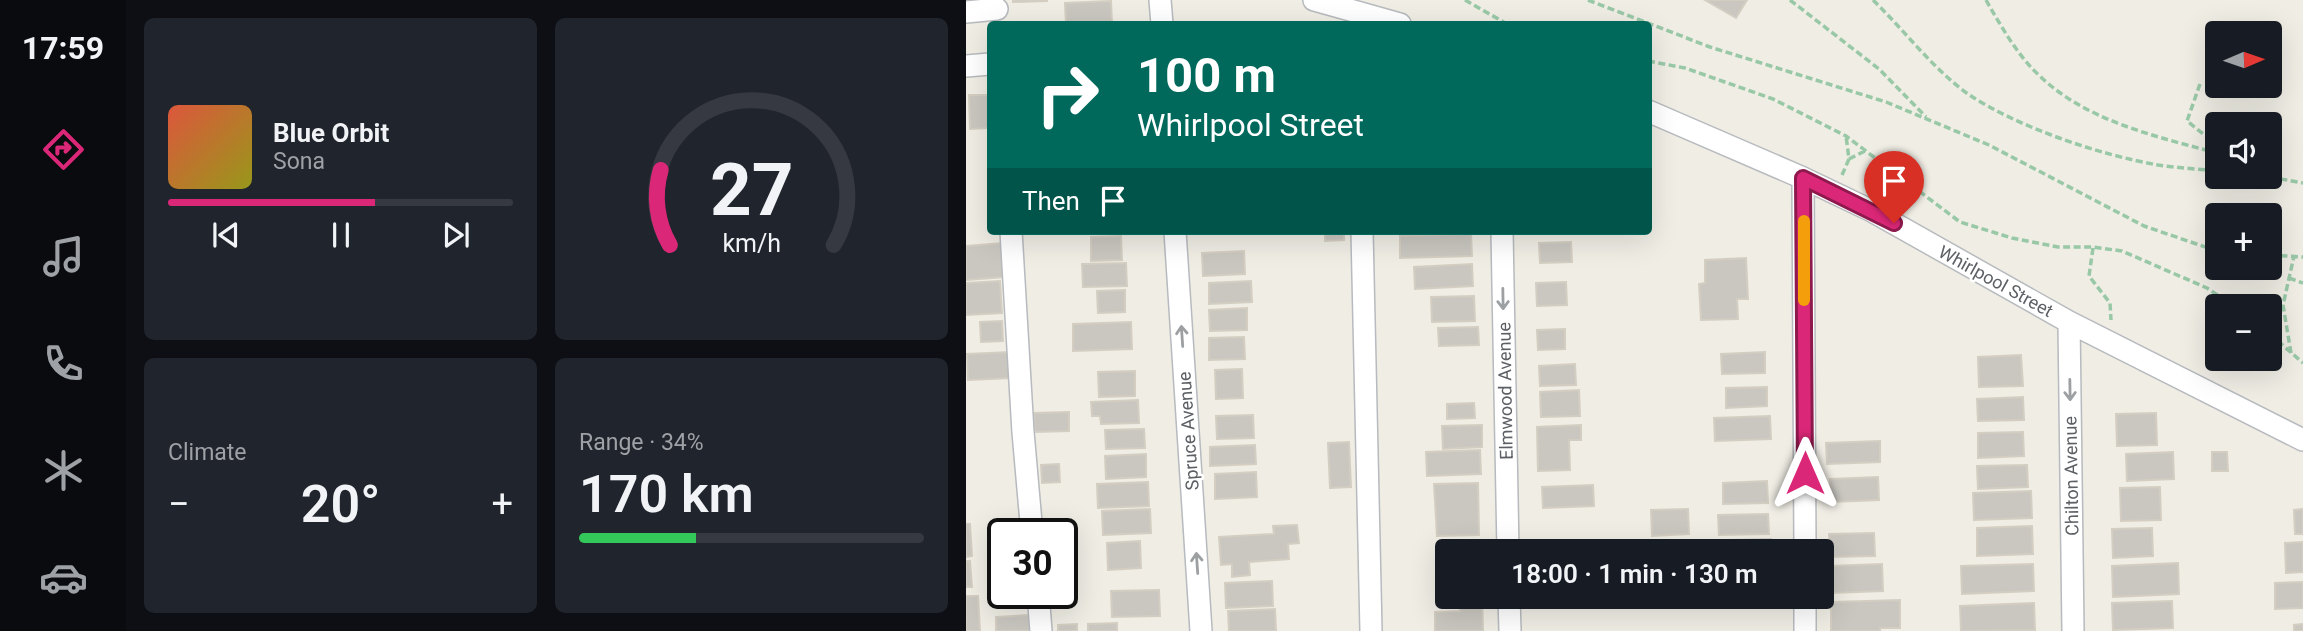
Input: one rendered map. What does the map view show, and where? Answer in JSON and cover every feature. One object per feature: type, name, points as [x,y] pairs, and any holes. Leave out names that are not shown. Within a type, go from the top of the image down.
[{"type":"street","points":[[1160,0],[1162,21]]},
{"type":"street","points":[[1314,0],[1358,18],[1379,21]]},
{"type":"street","points":[[966,12],[997,11]]},
{"type":"street","points":[[966,66],[987,64]]},
{"type":"street","name":"Whirlpool Street","points":[[1652,113],[1872,211],[2069,321],[2303,440]]},
{"type":"street","points":[[1803,178],[1805,539]]},
{"type":"street","points":[[1011,235],[1031,518]]},
{"type":"street","name":"Spruce Avenue","points":[[1175,235],[1201,631]]},
{"type":"street","points":[[1362,235],[1371,631]]},
{"type":"street","name":"Elmwood Avenue","points":[[1502,235],[1508,539]]},
{"type":"street","name":"Chilton Avenue","points":[[2069,321],[2073,631]]},
{"type":"street","points":[[1039,609],[1041,631]]},
{"type":"street","points":[[1509,609],[1510,631]]},
{"type":"street","points":[[1805,609],[1805,631]]},
{"type":"path","points":[[1465,0],[1496,21]]},
{"type":"path","points":[[1588,0],[1643,21]]},
{"type":"path","points":[[1790,0],[1879,69],[1929,120]]},
{"type":"path","points":[[1872,0],[1938,69],[1969,94],[2013,118],[2080,145],[2157,164],[2205,170]]},
{"type":"path","points":[[1986,0],[2007,37],[2043,79],[2081,105],[2148,135],[2205,150]]},
{"type":"path","points":[[1652,25],[1710,47],[1886,102],[1989,145],[2144,226],[2205,247]]},
{"type":"path","points":[[1652,62],[1685,68],[1773,99],[1846,136],[1961,222],[2012,239],[2058,247],[2094,247],[2122,251],[2158,265],[2216,294]]},
{"type":"path","points":[[2200,84],[2187,121],[2205,135]]},
{"type":"path","points":[[1835,193],[1849,159],[1846,136]]},
{"type":"path","points":[[1849,159],[1865,151]]},
{"type":"path","points":[[2282,179],[2303,183]]},
{"type":"path","points":[[2094,247],[2090,276],[2110,303],[2112,326]]},
{"type":"path","points":[[2282,256],[2303,256]]},
{"type":"path","points":[[2291,353],[2283,305],[2294,256]]},
{"type":"path","points":[[2289,278],[2303,283]]},
{"type":"path","points":[[2282,345],[2303,363]]},
{"type":"building","points":[[1047,0],[1047,1],[1013,2]]},
{"type":"building","points":[[1705,0],[1747,0],[1736,18]]},
{"type":"building","points":[[1111,1],[1112,21],[1066,21],[1065,3]]},
{"type":"building","points":[[969,95],[987,95],[987,128],[970,129]]},
{"type":"building","points":[[1325,235],[1344,235],[1344,240],[1325,241]]},
{"type":"building","points":[[1471,235],[1472,256],[1400,258],[1400,236]]},
{"type":"building","points":[[1121,236],[1122,260],[1091,261],[1091,237]]},
{"type":"building","points":[[1571,242],[1572,262],[1540,263],[1539,243]]},
{"type":"building","points":[[1002,243],[1004,277],[966,280],[966,246]]},
{"type":"building","points":[[1244,251],[1245,274],[1203,276],[1202,253]]},
{"type":"building","points":[[1746,258],[1748,299],[1737,299],[1738,319],[1701,320],[1699,284],[1705,283],[1705,260]]},
{"type":"building","points":[[1126,263],[1127,286],[1083,287],[1082,264]]},
{"type":"building","points":[[1472,264],[1473,286],[1415,289],[1414,267]]},
{"type":"building","points":[[1000,281],[1002,313],[966,315],[966,283]]},
{"type":"building","points":[[1251,281],[1252,302],[1209,304],[1209,283]]},
{"type":"building","points":[[1566,282],[1567,305],[1537,306],[1536,283]]},
{"type":"building","points":[[1125,290],[1125,312],[1098,313],[1097,291]]},
{"type":"building","points":[[1474,296],[1475,321],[1432,322],[1431,297]]},
{"type":"building","points":[[1247,308],[1247,330],[1210,331],[1209,310]]},
{"type":"building","points":[[1002,321],[1003,341],[981,342],[980,322]]},
{"type":"building","points":[[1131,322],[1132,349],[1073,351],[1073,324]]},
{"type":"building","points":[[1478,327],[1479,345],[1439,346],[1438,328]]},
{"type":"building","points":[[1565,329],[1565,349],[1538,350],[1537,330]]},
{"type":"building","points":[[1244,337],[1245,359],[1209,360],[1209,338]]},
{"type":"building","points":[[1010,352],[1011,378],[968,380],[967,354]]},
{"type":"building","points":[[1765,352],[1765,373],[1722,374],[1721,354]]},
{"type":"building","points":[[2021,355],[2023,386],[1979,387],[1978,357]]},
{"type":"building","points":[[1575,364],[1576,385],[1540,386],[1539,366]]},
{"type":"building","points":[[1242,369],[1243,398],[1216,399],[1215,370]]},
{"type":"building","points":[[1135,371],[1135,396],[1099,397],[1098,372]]},
{"type":"building","points":[[1767,387],[1767,406],[1726,408],[1726,388]]},
{"type":"building","points":[[1579,390],[1580,416],[1541,417],[1540,392]]},
{"type":"building","points":[[2023,397],[2024,420],[1978,421],[1977,399]]},
{"type":"building","points":[[1138,400],[1139,423],[1101,424],[1100,416],[1092,416],[1091,402]]},
{"type":"building","points":[[1474,403],[1475,418],[1447,419],[1447,404]]},
{"type":"building","points":[[1069,412],[1069,431],[1035,432],[1034,413]]},
{"type":"building","points":[[2156,413],[2157,445],[2117,446],[2116,414]]},
{"type":"building","points":[[1253,415],[1254,438],[1217,439],[1216,416]]},
{"type":"building","points":[[1770,416],[1771,439],[1715,441],[1714,418]]},
{"type":"building","points":[[1482,425],[1482,447],[1443,449],[1442,426]]},
{"type":"building","points":[[1581,425],[1581,440],[1569,440],[1570,470],[1538,471],[1537,427]]},
{"type":"building","points":[[1144,429],[1145,448],[1106,449],[1105,430]]},
{"type":"building","points":[[2023,432],[2024,456],[1978,458],[1978,433]]},
{"type":"building","points":[[1880,441],[1880,462],[1827,464],[1826,443]]},
{"type":"building","points":[[1349,442],[1351,487],[1330,488],[1328,443]]},
{"type":"building","points":[[1255,445],[1256,464],[1210,466],[1210,447]]},
{"type":"building","points":[[1480,450],[1481,474],[1427,476],[1426,452]]},
{"type":"building","points":[[2173,452],[2174,479],[2127,481],[2126,454]]},
{"type":"building","points":[[2212,452],[2227,452],[2228,471],[2212,471]]},
{"type":"building","points":[[1146,454],[1146,477],[1106,479],[1105,456]]},
{"type":"building","points":[[1059,464],[1060,482],[1042,483],[1041,465]]},
{"type":"building","points":[[2027,465],[2028,487],[1978,489],[1977,466]]},
{"type":"building","points":[[1256,472],[1257,497],[1215,499],[1215,474]]},
{"type":"building","points":[[1878,477],[1879,500],[1831,502],[1830,479]]},
{"type":"building","points":[[1767,481],[1768,503],[1723,504],[1723,483]]},
{"type":"building","points":[[1148,482],[1149,506],[1098,508],[1097,484]]},
{"type":"building","points":[[1478,483],[1479,535],[1437,536],[1434,484]]},
{"type":"building","points":[[1593,485],[1594,506],[1543,508],[1542,487]]},
{"type":"building","points":[[2160,487],[2161,520],[2121,521],[2120,488]]},
{"type":"building","points":[[2031,491],[2032,518],[1974,520],[1973,493]]},
{"type":"building","points":[[1150,509],[1151,533],[1103,535],[1102,511]]},
{"type":"building","points":[[1688,509],[1689,534],[1652,536],[1651,510]]},
{"type":"building","points":[[2303,509],[2303,534],[2295,534],[2294,510]]},
{"type":"building","points":[[1768,514],[1769,534],[1719,535],[1718,515]]},
{"type":"building","points":[[966,524],[970,524],[972,556],[966,557]]},
{"type":"building","points":[[1297,525],[1299,543],[1288,544],[1289,559],[1249,562],[1250,575],[1232,577],[1232,564],[1221,565],[1219,537],[1274,534],[1273,526]]},
{"type":"building","points":[[2032,526],[2033,554],[1977,556],[1977,528]]},
{"type":"building","points":[[2152,528],[2153,556],[2113,558],[2112,529]]},
{"type":"building","points":[[1874,533],[1875,556],[1834,557],[1834,539],[1829,539],[1829,534]]},
{"type":"building","points":[[1140,541],[1141,568],[1108,570],[1107,543]]},
{"type":"building","points":[[2303,542],[2303,572],[2286,573],[2285,543]]},
{"type":"building","points":[[966,561],[970,561],[972,587],[966,587]]},
{"type":"building","points":[[2178,563],[2179,594],[2113,597],[2112,566]]},
{"type":"building","points":[[1882,564],[1883,591],[1834,593],[1834,566]]},
{"type":"building","points":[[2033,564],[2034,591],[1962,594],[1961,566]]},
{"type":"building","points":[[1272,581],[1273,606],[1226,608],[1225,583]]},
{"type":"building","points":[[2303,582],[2303,608],[2275,609],[2275,583]]},
{"type":"building","points":[[1159,590],[1160,616],[1112,617],[1111,591]]},
{"type":"building","points":[[966,596],[978,596],[980,631],[966,631]]},
{"type":"building","points":[[1900,600],[1900,628],[1880,628],[1880,631],[1831,631],[1831,609],[1834,609],[1834,602]]},
{"type":"building","points":[[2172,601],[2173,628],[2113,630],[2112,603]]},
{"type":"building","points":[[2034,603],[2035,630],[1961,631],[1960,606]]},
{"type":"building","points":[[1275,609],[1276,631],[1229,631],[1228,611]]},
{"type":"building","points":[[1482,609],[1483,631],[1435,631],[1435,612]]},
{"type":"building","points":[[1029,615],[1030,631],[996,631],[996,617]]},
{"type":"building","points":[[1117,623],[1117,631],[1088,631],[1088,624]]},
{"type":"building","points":[[1077,624],[1077,631],[1058,631],[1058,625]]},
{"type":"building","points":[[2303,624],[2303,631],[2294,631],[2294,625]]},
{"type":"slow traffic","points":[[1804,221],[1804,300]]},
{"type":"route","points":[[1805,473],[1803,178],[1894,223]]}]
